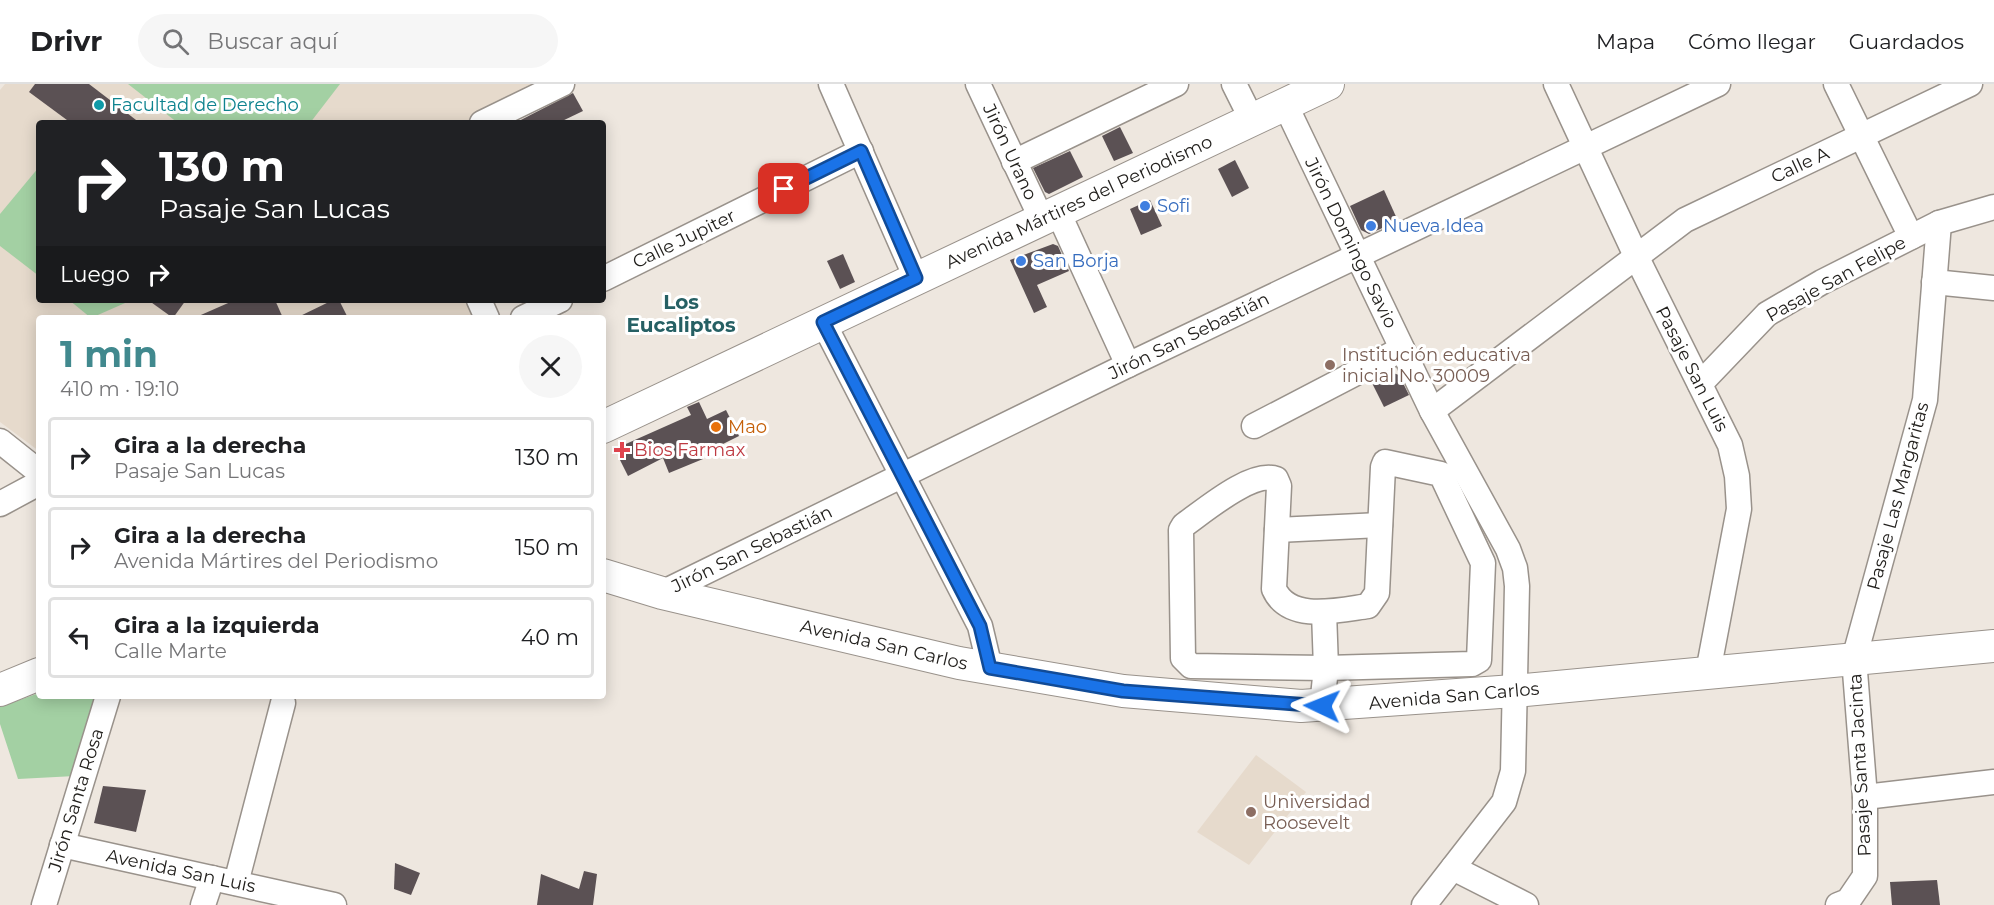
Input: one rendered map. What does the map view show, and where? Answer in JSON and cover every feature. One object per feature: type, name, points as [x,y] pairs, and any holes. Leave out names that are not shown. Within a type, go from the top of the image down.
[{"type":"main road","name":"Avenida Mártires del Periodismo","points":[[606,426],[1328,84]]},
{"type":"main road","name":"Avenida San Carlos","points":[[606,576],[662,593],[990,668],[1123,691],[1322,706],[1514,691],[1994,646]]},
{"type":"main road","points":[[0,690],[36,675]]},
{"type":"street","points":[[496,120],[519,115],[562,84]]},
{"type":"street","points":[[831,84],[916,278]]},
{"type":"street","name":"Jirón Urano","points":[[978,84],[1014,162],[1050,216],[1128,365]]},
{"type":"street","points":[[1014,162],[1176,84]]},
{"type":"street","points":[[1234,84],[1252,120]]},
{"type":"street","name":"Pasaje San Luis","points":[[1556,84],[1637,258],[1730,445],[1737,476],[1739,509],[1708,672]]},
{"type":"street","name":"Jirón San Sebastián","points":[[662,593],[1128,365],[1719,84]]},
{"type":"street","points":[[1836,84],[1911,237]]},
{"type":"street","name":"Calle A","points":[[1432,411],[1685,220],[1971,84]]},
{"type":"street","name":"Jirón Domingo Savio","points":[[1285,104],[1432,411],[1508,549],[1515,568],[1517,586],[1513,771],[1504,802],[1424,905]]},
{"type":"street","name":"Calle Jupiter","points":[[606,278],[861,151]]},
{"type":"street","name":"Pasaje San Felipe","points":[[1700,384],[1767,314],[1822,282],[1911,237],[1939,224],[1994,207]]},
{"type":"street","name":"Pasaje Las Margaritas","points":[[1854,659],[1925,400],[1939,224]]},
{"type":"street","points":[[1934,282],[1994,288]]},
{"type":"street","points":[[529,315],[554,303]]},
{"type":"street","points":[[823,322],[980,626],[990,668]]},
{"type":"street","points":[[1254,426],[1402,349]]},
{"type":"street","points":[[0,441],[36,470]]},
{"type":"street","points":[[1385,462],[1441,474],[1482,563],[1479,660],[1472,664],[1326,668],[1191,666],[1183,658],[1181,530],[1184,525],[1251,480],[1269,477],[1276,479],[1279,486],[1274,590],[1278,599],[1291,608],[1324,612],[1368,606],[1374,600],[1380,525],[1385,462]]},
{"type":"street","points":[[0,504],[36,485]]},
{"type":"street","points":[[1277,530],[1380,525]]},
{"type":"street","points":[[1322,706],[1326,668],[1324,612]]},
{"type":"street","name":"Pasaje Santa Jacinta","points":[[1843,903],[1865,876],[1865,797],[1854,659]]},
{"type":"street","name":"Jirón Santa Rosa","points":[[44,905],[107,699]]},
{"type":"street","points":[[236,883],[283,703]]},
{"type":"street","points":[[1865,797],[1994,782]]},
{"type":"street","name":"Avenida San Luis","points":[[62,845],[334,905]]},
{"type":"street","points":[[1453,868],[1526,905]]},
{"type":"street","points":[[203,905],[212,878]]},
{"type":"shaded area","points":[[5,84],[538,84],[539,86],[469,120],[36,120],[36,303],[474,303],[480,315],[36,315],[36,449],[0,422],[0,90]]},
{"type":"shaded area","name":"Universidad Roosevelt","points":[[1256,755],[1306,792],[1249,865],[1197,832]]},
{"type":"green space","points":[[128,84],[340,84],[312,120],[174,120]]},
{"type":"green space","points":[[36,171],[36,274],[0,246],[0,214]]},
{"type":"green space","points":[[73,303],[125,303],[98,315],[87,315]]},
{"type":"green space","points":[[36,694],[36,699],[100,699],[75,776],[18,779],[0,724],[0,707]]},
{"type":"building","points":[[35,84],[89,84],[136,120],[67,120],[29,92]]},
{"type":"building","points":[[573,93],[583,111],[564,120],[521,120]]},
{"type":"building","points":[[1120,127],[1133,153],[1114,161],[1102,136]]},
{"type":"building","points":[[1070,151],[1083,177],[1049,194],[1045,192],[1033,168]]},
{"type":"building","points":[[1235,160],[1249,188],[1232,197],[1218,169]]},
{"type":"building","points":[[1384,190],[1398,221],[1369,234],[1361,230],[1350,206]]},
{"type":"building","points":[[1150,200],[1162,226],[1141,235],[1130,209]]},
{"type":"building","points":[[1053,244],[1058,246],[1069,271],[1037,285],[1047,307],[1034,313],[1010,260]]},
{"type":"building","points":[[843,254],[855,282],[840,289],[827,261]]},
{"type":"building","points":[[152,303],[184,303],[175,315],[169,315]]},
{"type":"building","points":[[228,303],[276,303],[282,315],[201,315]]},
{"type":"building","points":[[327,303],[340,303],[346,315],[302,315]]},
{"type":"building","points":[[1393,373],[1399,375],[1409,395],[1384,407],[1372,383]]},
{"type":"building","points":[[699,402],[707,419],[726,410],[739,436],[701,455],[703,459],[669,473],[663,458],[628,476],[618,456],[619,447],[691,415],[687,407]]},
{"type":"building","points":[[103,786],[146,790],[136,832],[94,823]]},
{"type":"building","points":[[395,863],[420,873],[411,895],[394,889]]},
{"type":"building","points":[[584,871],[597,874],[593,905],[537,905],[541,874],[579,889]]},
{"type":"building","points":[[1937,880],[1940,905],[1892,905],[1890,882]]},
{"type":"place","name":"Facultad de Derecho","points":[[99,105]]},
{"type":"place","name":"Sofi","points":[[1145,206]]},
{"type":"place","name":"Nueva Idea","points":[[1371,226]]},
{"type":"place","name":"San Borja","points":[[1021,261]]},
{"type":"place","name":"Institución educativa inicial No. 30009","points":[[1330,365]]},
{"type":"place","name":"Mao","points":[[716,427]]},
{"type":"place","name":"Bios Farmax","points":[[622,450]]},
{"type":"place","name":"Universidad Roosevelt","points":[[1251,812]]},
{"type":"district","name":"Los Eucaliptos","points":[[681,314]]},
{"type":"route","points":[[784,189],[861,151],[916,278],[823,322],[980,626],[990,668],[1123,691],[1322,706]]}]
